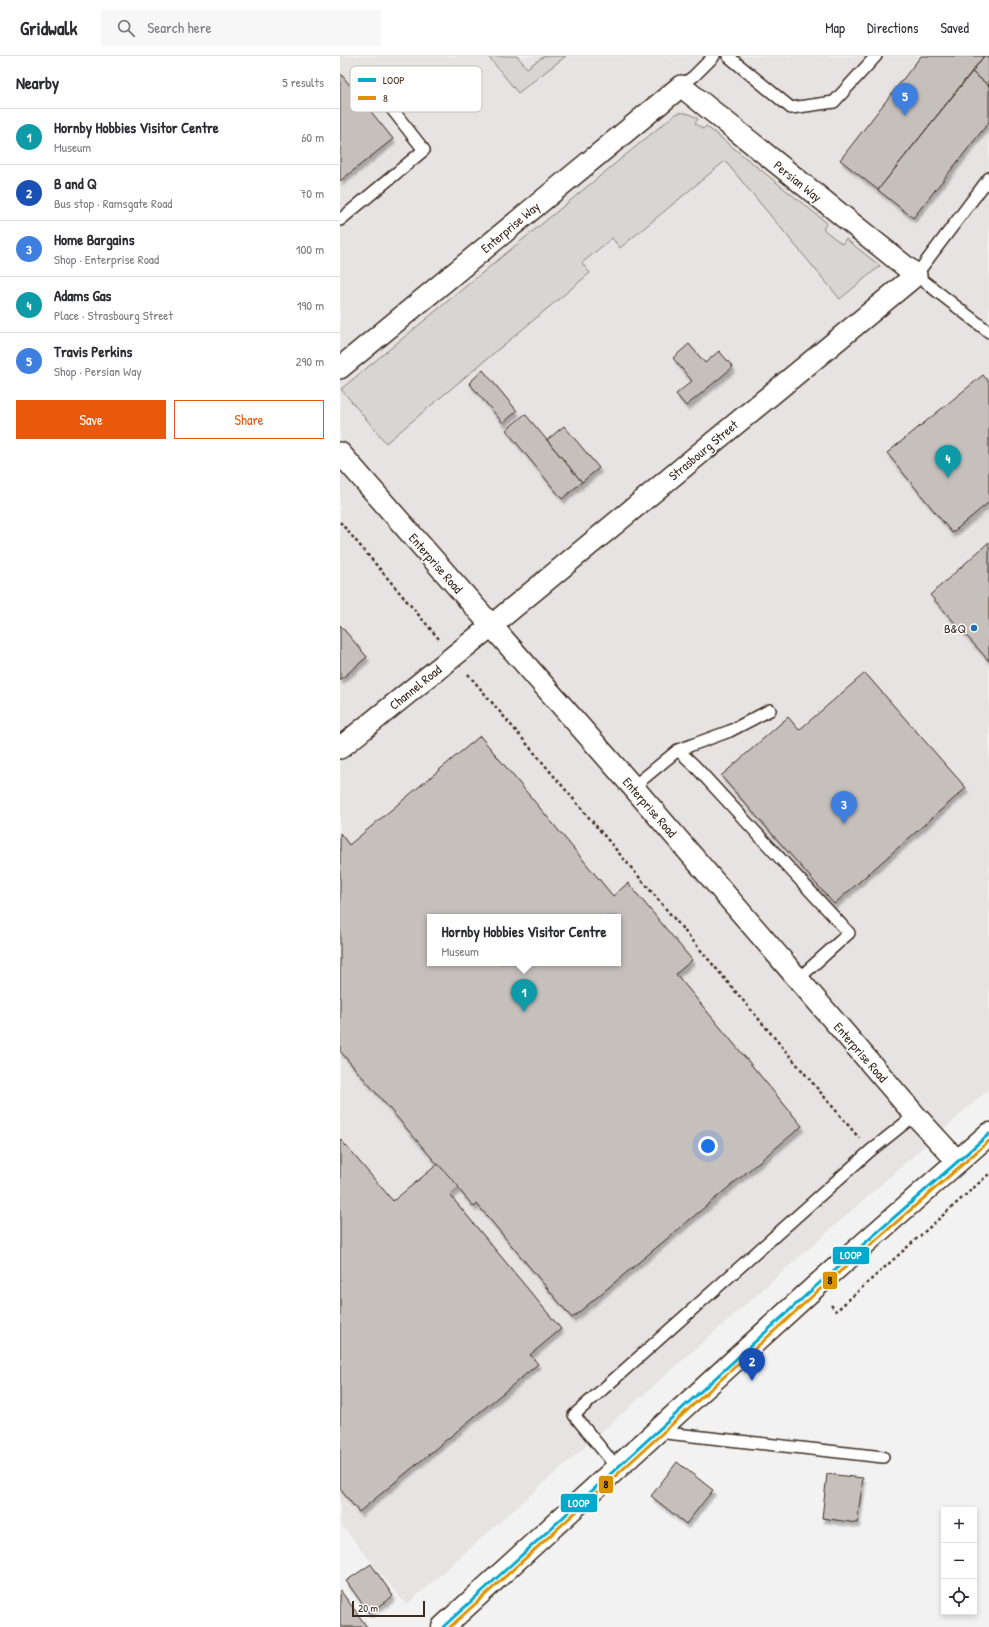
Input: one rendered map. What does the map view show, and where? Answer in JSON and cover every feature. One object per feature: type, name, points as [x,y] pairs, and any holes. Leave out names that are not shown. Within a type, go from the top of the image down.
[{"type":"main road","points":[[443,1627],[815,1286],[989,1134]]},
{"type":"street","name":"Persian Way","points":[[681,86],[916,275]]},
{"type":"street","name":"Enterprise Way","points":[[340,368],[681,86]]},
{"type":"street","name":"Strasbourg Street","points":[[491,626],[916,275]]},
{"type":"street","name":"Enterprise Road","points":[[340,453],[633,788],[915,1116],[958,1162]]},
{"type":"street","name":"Channel Road","points":[[340,748],[491,626]]},
{"type":"lane","points":[[681,86],[694,76],[714,56]]},
{"type":"lane","points":[[728,56],[792,108],[834,102],[876,56]]},
{"type":"lane","points":[[340,220],[424,150],[394,112]]},
{"type":"lane","points":[[989,178],[916,275],[989,332]]},
{"type":"lane","points":[[633,788],[678,750],[730,731],[770,710]]},
{"type":"lane","points":[[678,750],[694,765],[849,932],[798,980]]},
{"type":"lane","points":[[617,1468],[574,1415],[870,1151],[915,1116]]},
{"type":"lane","points":[[656,1432],[883,1457]]},
{"type":"path","points":[[340,522],[870,1151]]},
{"type":"path","points":[[815,1286],[836,1311],[989,1174]]},
{"type":"shaded area","points":[[340,56],[989,56],[989,1089],[406,1605],[340,1523]]},
{"type":"shaded area","points":[[488,56],[517,56],[527,68],[544,56],[566,56],[518,93]]},
{"type":"shaded area","points":[[678,113],[688,114],[698,119],[695,123],[703,129],[706,126],[827,223],[823,229],[842,244],[846,239],[880,266],[840,299],[725,161],[620,248],[612,238],[582,263],[590,273],[386,443],[341,389]]},
{"type":"building","points":[[921,56],[984,56],[878,190],[840,160]]},
{"type":"building","points":[[984,56],[989,56],[989,86],[972,72]]},
{"type":"building","points":[[972,72],[989,86],[989,122],[913,218],[878,190]]},
{"type":"building","points":[[340,73],[350,85],[350,112],[371,112],[393,139],[340,181]]},
{"type":"building","points":[[689,344],[705,363],[719,351],[733,367],[686,406],[676,394],[692,381],[673,358]]},
{"type":"building","points":[[483,370],[517,411],[503,423],[469,383]]},
{"type":"building","points":[[983,375],[989,382],[989,502],[952,533],[887,453]]},
{"type":"building","points":[[525,414],[582,482],[562,499],[506,430]]},
{"type":"building","points":[[564,426],[599,468],[582,482],[547,440]]},
{"type":"building","name":"B&Q","points":[[989,542],[989,661],[930,595]]},
{"type":"building","points":[[340,625],[367,657],[340,680]]},
{"type":"building","points":[[865,673],[966,788],[834,904],[721,776],[788,717],[799,730]]},
{"type":"building","points":[[480,736],[613,896],[628,883],[692,960],[676,974],[802,1126],[572,1318],[477,1204],[474,1207],[340,1051],[340,833],[349,845]]},
{"type":"building","points":[[340,1139],[393,1201],[438,1164],[459,1187],[450,1195],[561,1329],[530,1355],[538,1364],[359,1512],[340,1489]]},
{"type":"building","points":[[677,1462],[713,1490],[686,1524],[651,1496]]},
{"type":"building","points":[[827,1474],[863,1478],[857,1523],[822,1518]]},
{"type":"building","points":[[371,1564],[393,1596],[369,1613],[346,1581]]},
{"type":"building","points":[[340,1590],[367,1627],[340,1627]]},
{"type":"transit line","name":"LOOP","points":[[443,1627],[815,1287],[989,1134]]},
{"type":"transit line","name":"8","points":[[450,1627],[818,1291],[989,1141]]},
{"type":"place","name":"Travis Perkins","points":[[905,116]]},
{"type":"place","name":"Adams Gas","points":[[948,478]]},
{"type":"place","name":"B&Q","points":[[974,628]]},
{"type":"place","name":"Home Bargains","points":[[844,824]]},
{"type":"place","name":"Hornby Hobbies Visitor Centre","points":[[524,1012]]},
{"type":"place","name":"B and Q","points":[[752,1381]]}]
